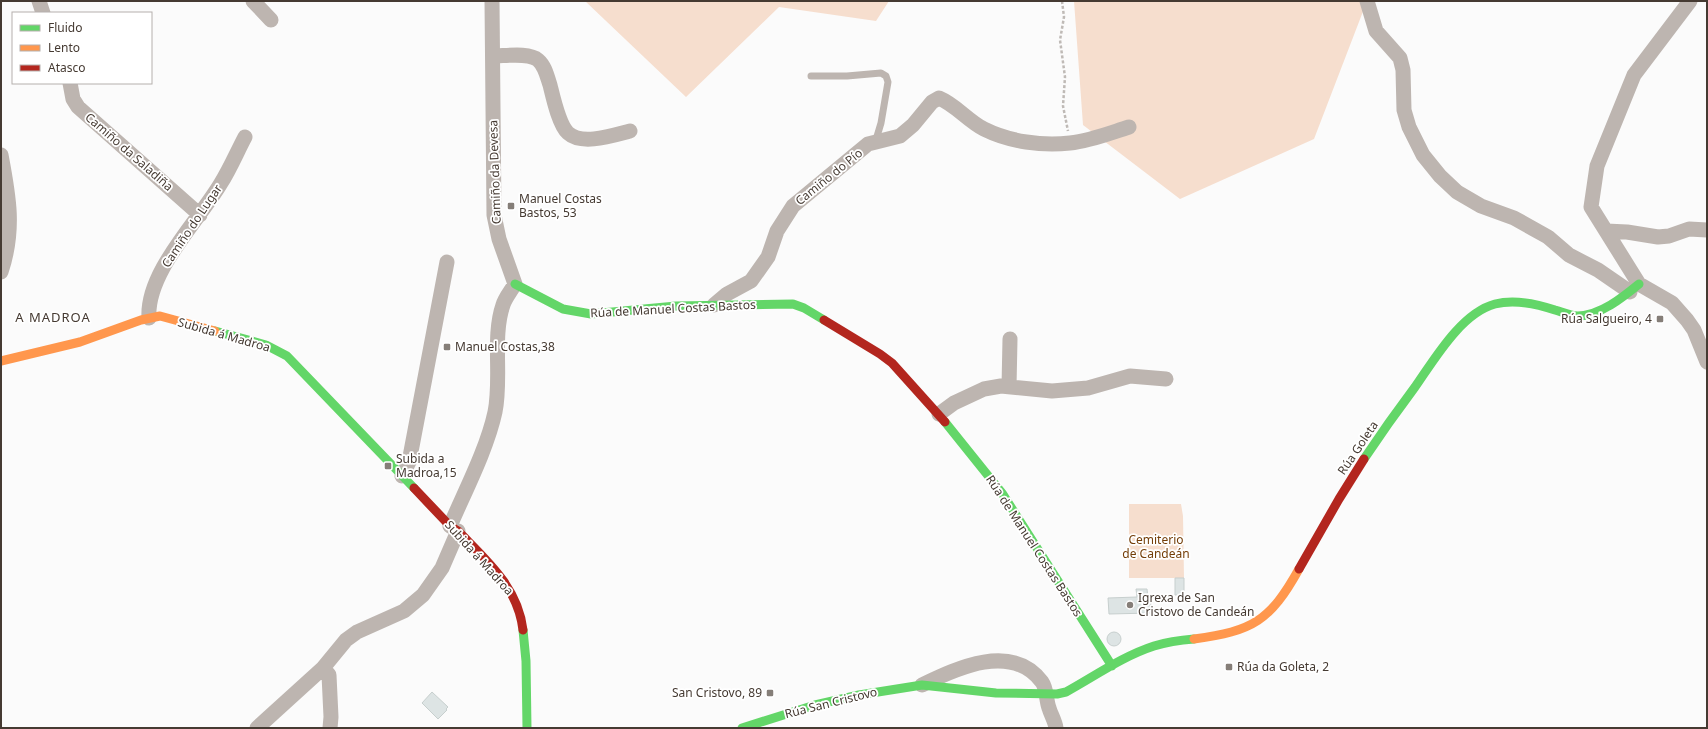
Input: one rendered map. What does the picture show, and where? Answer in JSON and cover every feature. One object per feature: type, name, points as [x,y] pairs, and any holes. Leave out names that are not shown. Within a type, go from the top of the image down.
[{"type":"street","points":[[39,1],[43,12]]},
{"type":"street","points":[[253,1],[271,20]]},
{"type":"street","name":"Camiño da Devesa","points":[[492,1],[494,215],[499,239],[515,284]]},
{"type":"street","points":[[1367,1],[1376,31],[1400,58],[1403,70],[1404,110],[1409,127],[1423,154],[1440,176],[1457,192],[1481,206],[1514,218],[1528,225],[1548,237],[1569,255],[1635,288],[1668,300],[1683,315],[1694,330],[1707,362]]},
{"type":"street","points":[[1635,288],[1606,231],[1591,207],[1597,166],[1634,75],[1690,1]]},
{"type":"street","points":[[493,56],[523,55],[538,59],[544,68],[562,123],[568,133],[576,137],[597,139],[630,131]]},
{"type":"street","name":"Camiño da Saladiña","points":[[70,84],[73,99],[78,108],[200,215]]},
{"type":"street","name":"Camiño do Pío","points":[[714,305],[727,294],[751,281],[768,257],[777,231],[793,206],[868,144],[900,136],[913,125],[932,102],[939,98],[947,101],[983,128],[1002,137],[1025,142],[1071,143],[1130,128]]},
{"type":"street","name":"Camiño do Lugar","points":[[149,318],[148,306],[159,274],[221,183],[245,137]]},
{"type":"street","points":[[1,150],[10,202],[6,257],[1,272]]},
{"type":"street","points":[[1606,231],[1626,232],[1658,238],[1689,229],[1707,230]]},
{"type":"street","points":[[402,476],[409,462],[447,262]]},
{"type":"street","points":[[256,728],[323,668],[346,640],[357,632],[404,611],[423,595],[442,568],[454,529],[490,431],[498,390],[499,318],[503,304],[515,284]]},
{"type":"street","name":"Rúa de Manuel Costas Bastos","points":[[515,284],[563,309],[591,314],[676,306],[781,303],[793,304],[804,308],[880,354],[892,363],[939,414],[1002,493],[1112,666]]},
{"type":"street","name":"Rúa Goleta","points":[[1112,666],[1133,655],[1166,643],[1231,633],[1248,628],[1260,621],[1270,612],[1285,592],[1349,484],[1451,337],[1470,317],[1483,308],[1496,303],[1510,301],[1539,305],[1572,315],[1588,315],[1635,288]]},
{"type":"street","name":"Subida á Madroa","points":[[1,361],[80,342],[141,320],[160,316],[266,344],[287,356],[503,581],[515,598],[523,623],[526,662],[527,728]]},
{"type":"street","points":[[1009,387],[1010,339]]},
{"type":"street","points":[[939,414],[954,403],[984,389],[1001,386],[1052,391],[1088,388],[1130,376],[1166,379]]},
{"type":"street","name":"Rúa San Cristovo","points":[[922,685],[949,671],[979,663],[999,660],[1026,667],[1043,682],[1046,695]]},
{"type":"street","name":"Rúa San Cristovo","points":[[742,728],[815,705],[860,695],[922,685],[996,693],[1046,695],[1066,692],[1112,666]]},
{"type":"street","points":[[323,668],[329,675],[331,717],[330,728]]},
{"type":"street","points":[[1046,695],[1048,708],[1056,728]]},
{"type":"lane","name":"Camiño do Pío","points":[[811,76],[862,76],[881,73],[886,76],[888,82],[874,143]]},
{"type":"path","points":[[1062,1],[1064,17],[1060,40],[1065,77],[1063,106],[1071,143]]},
{"type":"green space","points":[[585,1],[889,1],[876,21],[779,7],[686,97]]},
{"type":"green space","points":[[1074,1],[1367,1],[1314,139],[1180,199],[1083,125]]},
{"type":"green space","name":"Cemiterio de Candeán","points":[[1129,504],[1181,504],[1183,516],[1184,578],[1129,578]]},
{"type":"building","points":[[1175,578],[1184,578],[1184,595],[1175,595]]},
{"type":"building","name":"Igrexa de San Cristovo de Candeán","points":[[1136,589],[1147,589],[1148,598],[1151,598],[1151,613],[1109,614],[1108,598],[1137,597]]},
{"type":"building","points":[[1114,632],[1119,634],[1121,639],[1119,644],[1114,646],[1109,644],[1107,639],[1109,634]]},
{"type":"building","points":[[432,692],[448,707],[438,719],[422,703]]},
{"type":"traffic: fast","points":[[515,284],[563,309],[591,314],[676,306],[793,304],[804,308],[824,320]]},
{"type":"traffic: fast","points":[[1364,459],[1449,339],[1471,317],[1483,309],[1495,304],[1518,302],[1541,306],[1572,315],[1587,315],[1595,313],[1611,305],[1639,284]]},
{"type":"traffic: fast","points":[[215,331],[266,345],[287,356],[414,488]]},
{"type":"traffic: fast","points":[[945,422],[1002,493],[1112,666]]},
{"type":"traffic: fast","points":[[523,630],[526,661],[527,728]]},
{"type":"traffic: fast","points":[[742,728],[815,705],[859,695],[922,685],[996,693],[1057,694],[1066,692],[1120,661],[1143,650],[1164,643],[1194,639]]},
{"type":"traffic: slow","points":[[1,361],[80,342],[141,320],[160,316],[215,331]]},
{"type":"traffic: slow","points":[[1194,639],[1231,632],[1246,627],[1258,620],[1269,612],[1279,601],[1299,569]]},
{"type":"traffic: jam","points":[[824,320],[892,363],[945,422]]},
{"type":"traffic: jam","points":[[1299,569],[1364,459]]},
{"type":"traffic: jam","points":[[414,488],[450,526],[458,531],[480,553],[500,576],[515,601],[523,630]]},
{"type":"place","name":"Manuel Costas Bastos, 53","points":[[511,206]]},
{"type":"place","name":"Rúa Salgueiro, 4","points":[[1660,319]]},
{"type":"place","name":"Manuel Costas,38","points":[[447,347]]},
{"type":"place","name":"Subida a Madroa,15","points":[[388,466]]},
{"type":"place","name":"Igrexa de San Cristovo de Candeán","points":[[1130,605]]},
{"type":"place","name":"Rúa da Goleta, 2","points":[[1229,667]]},
{"type":"place","name":"San Cristovo, 89","points":[[770,693]]},
{"type":"district","name":"A MADROA","points":[[53,317]]}]
